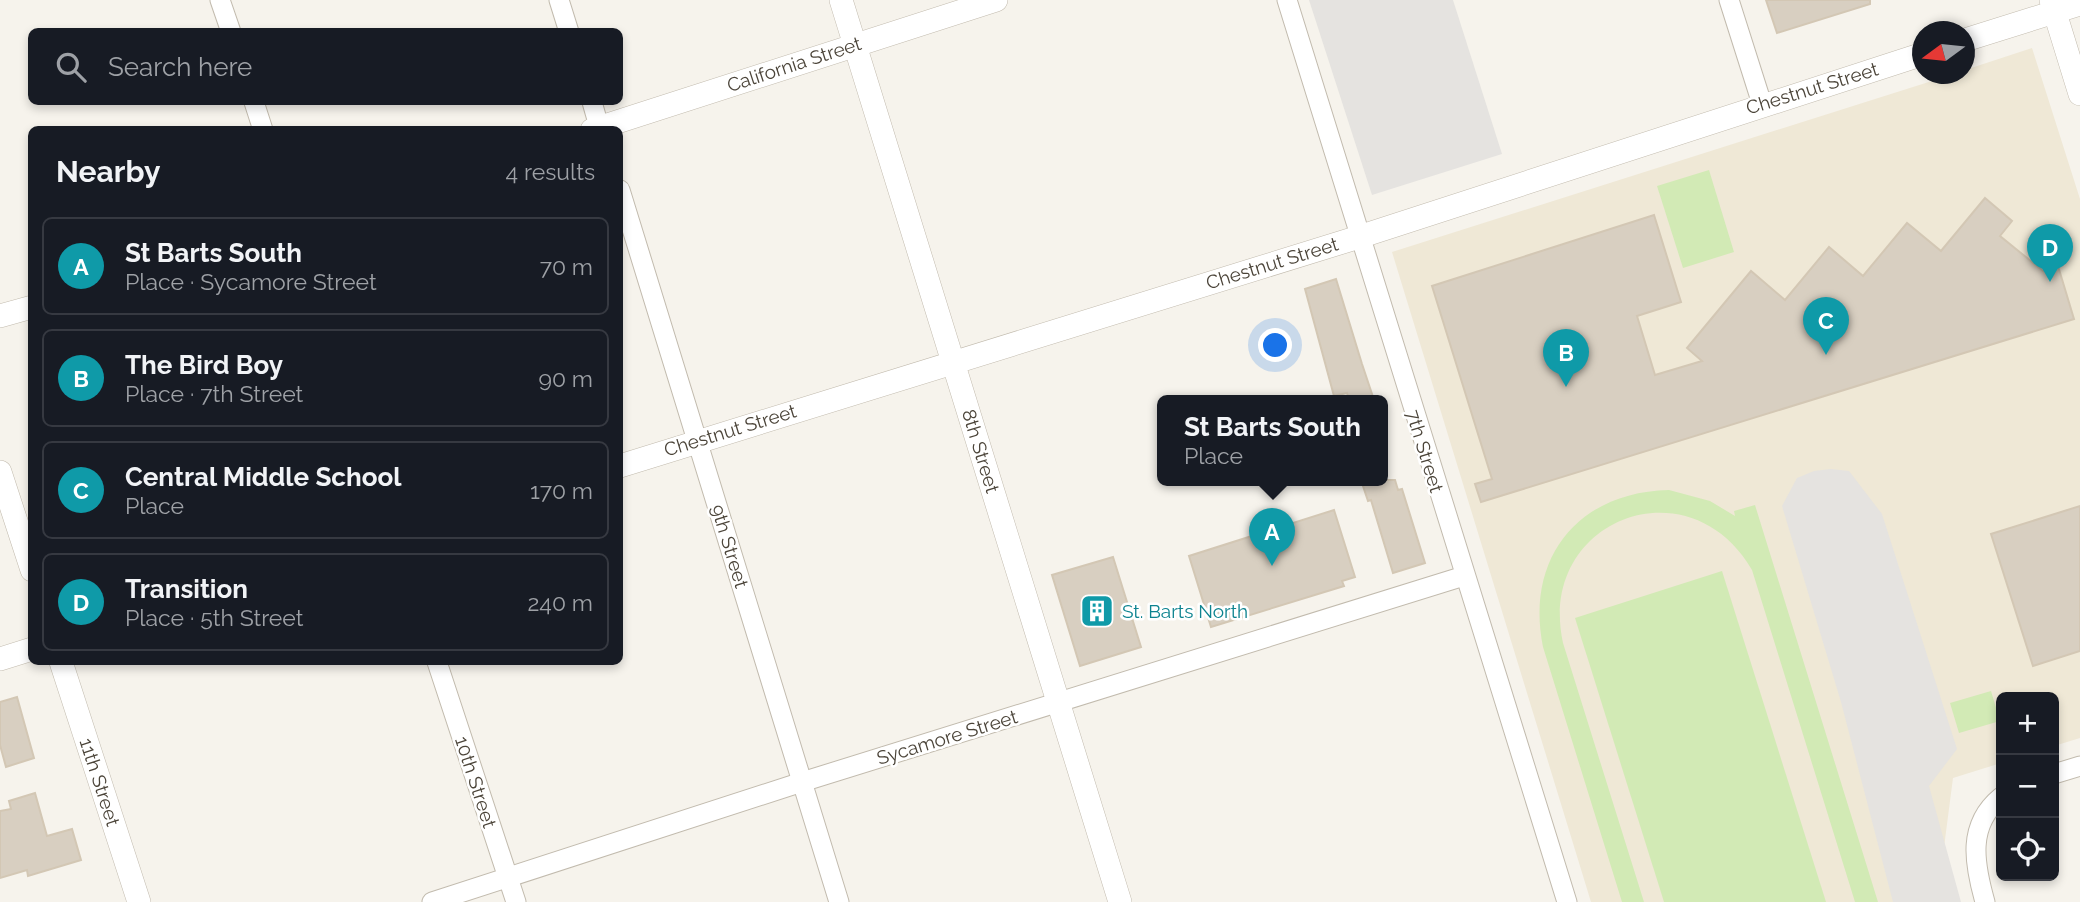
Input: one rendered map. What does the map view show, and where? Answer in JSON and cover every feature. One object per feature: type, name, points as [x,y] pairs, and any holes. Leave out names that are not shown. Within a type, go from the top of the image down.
[{"type":"street","points":[[220,0],[230,28]]},
{"type":"street","points":[[559,0],[568,28]]},
{"type":"street","name":"8th Street","points":[[841,0],[1120,902]]},
{"type":"street","name":"California Street","points":[[606,126],[996,0]]},
{"type":"street","name":"7th Street","points":[[1287,0],[1567,902]]},
{"type":"street","points":[[1729,0],[1762,104]]},
{"type":"street","points":[[1975,36],[2052,6],[2080,4]]},
{"type":"street","points":[[2052,6],[2080,94]]},
{"type":"street","name":"Chestnut Street","points":[[623,465],[1359,237],[1912,57]]},
{"type":"street","points":[[255,105],[262,126]]},
{"type":"street","points":[[593,105],[596,126]]},
{"type":"street","name":"9th Street","points":[[623,200],[839,902]]},
{"type":"street","points":[[0,316],[28,307]]},
{"type":"street","points":[[0,472],[28,558]]},
{"type":"street","name":"Sycamore Street","points":[[432,902],[802,782],[1464,576]]},
{"type":"street","points":[[0,659],[28,650]]},
{"type":"street","name":"11th Street","points":[[62,665],[139,902]]},
{"type":"street","name":"10th Street","points":[[438,665],[516,902]]},
{"type":"street","points":[[2059,772],[2080,766]]},
{"type":"street","points":[[1985,902],[1976,867],[1976,836],[1994,803]]},
{"type":"shaded area","points":[[1309,0],[1453,0],[1502,154],[1372,195]]},
{"type":"shaded area","points":[[2032,48],[2080,199],[2080,738],[2059,744],[2059,692],[1996,692],[1996,765],[1953,778],[1943,855],[1955,902],[1591,902],[1392,252],[1922,84],[1975,84],[1975,67]]},
{"type":"shaded area","points":[[1814,471],[1849,471],[1882,514],[1957,749],[1929,786],[1961,902],[1893,902],[1841,702],[1782,506],[1797,478]]},
{"type":"green space","points":[[1709,170],[1734,252],[1683,268],[1657,186]]},
{"type":"green space","points":[[1669,490],[1710,501],[1735,516],[1734,511],[1755,505],[1878,902],[1855,902],[1752,570],[1725,537],[1692,518],[1657,513],[1624,520],[1594,537],[1572,564],[1561,600],[1563,643],[1644,902],[1622,902],[1543,647],[1540,615],[1542,585],[1551,559],[1565,536],[1584,517],[1608,503],[1637,494]]},
{"type":"green space","points":[[1722,571],[1826,902],[1664,902],[1575,618]]},
{"type":"green space","points":[[1991,691],[1996,708],[1996,722],[1959,733],[1950,703]]},
{"type":"building","points":[[1766,0],[1870,0],[1870,4],[1777,33]]},
{"type":"building","points":[[1985,198],[2012,221],[2000,236],[2043,271],[2058,266],[2074,319],[1481,502],[1475,484],[1492,479],[1432,286],[1654,215],[1681,302],[1637,316],[1655,375],[1702,361],[1687,348],[1751,271],[1785,300],[1829,247],[1863,276],[1907,223],[1941,251]]},
{"type":"building","points":[[1336,279],[1372,395],[1334,395],[1305,289]]},
{"type":"building","points":[[1388,480],[1395,480],[1398,490],[1402,489],[1425,563],[1393,573],[1371,500],[1368,501],[1363,486],[1388,486]]},
{"type":"building","points":[[2080,506],[2080,651],[2033,666],[1991,534]]},
{"type":"building","points":[[1334,510],[1355,577],[1342,581],[1344,586],[1211,627],[1189,556]]},
{"type":"building","name":"St. Barts North","points":[[1113,557],[1141,647],[1080,666],[1052,575]]},
{"type":"building","points":[[17,697],[34,758],[6,767],[0,745],[0,702]]},
{"type":"building","points":[[35,793],[47,836],[72,829],[81,860],[28,876],[27,870],[0,878],[0,811],[11,809],[9,801]]},
{"type":"place","name":"Transition","points":[[2050,282]]},
{"type":"place","name":"Central Middle School","points":[[1826,355]]},
{"type":"place","name":"The Bird Boy","points":[[1566,387]]},
{"type":"place","name":"St Barts South","points":[[1272,566]]},
{"type":"place","name":"St. Barts North","points":[[1097,611]]}]
